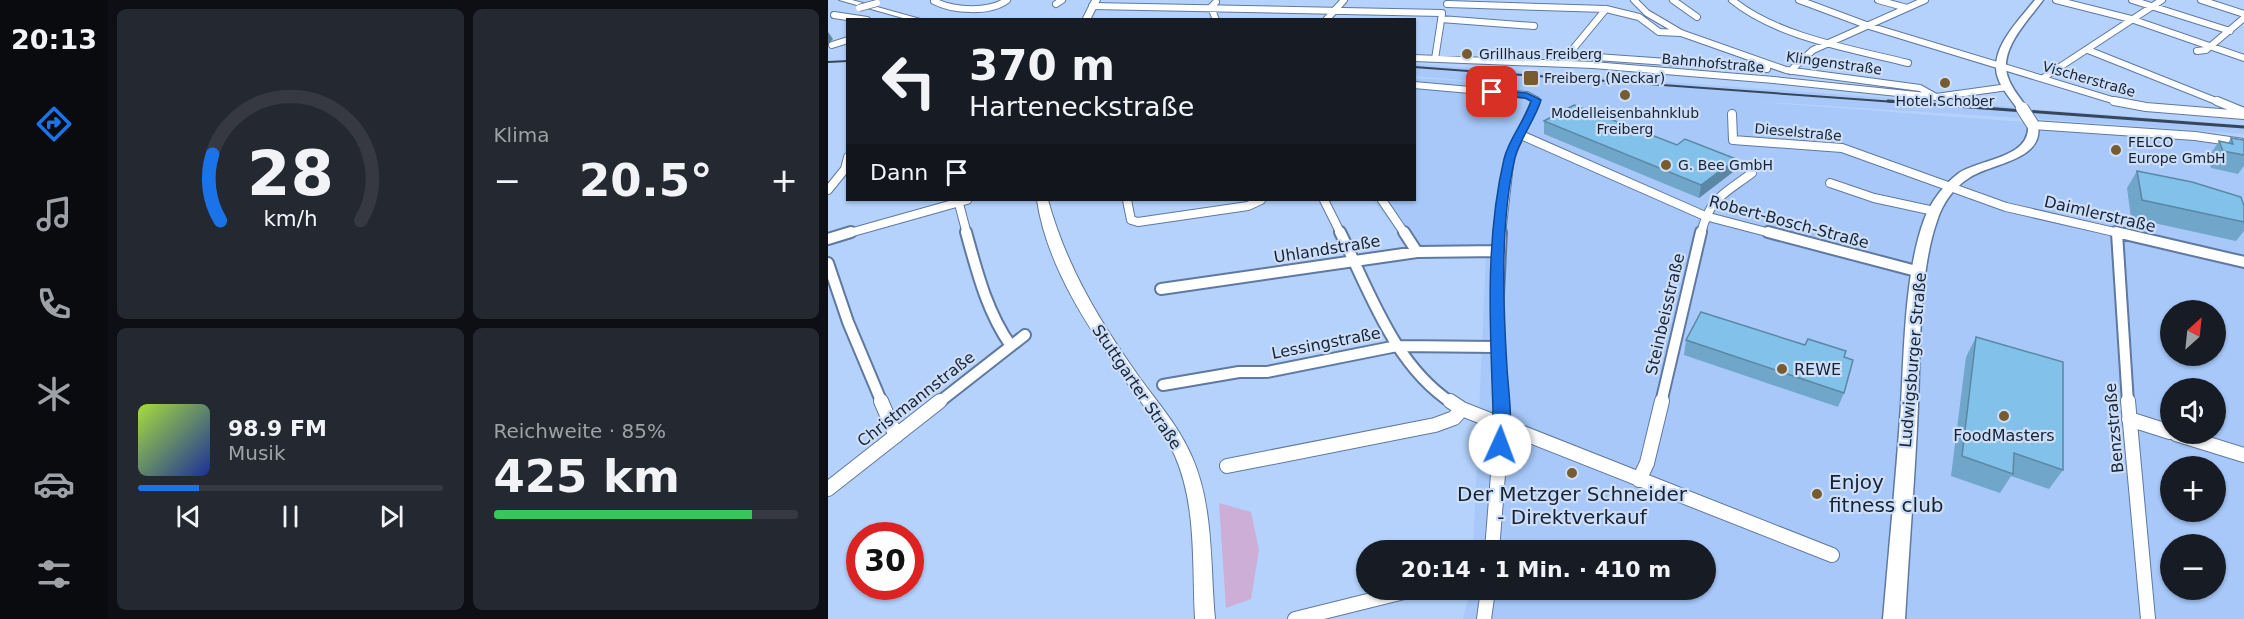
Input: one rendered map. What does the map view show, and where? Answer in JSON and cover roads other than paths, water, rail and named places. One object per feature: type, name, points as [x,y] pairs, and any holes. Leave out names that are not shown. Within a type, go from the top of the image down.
[{"type":"main road","points":[[2033,125],[2001,74],[2001,65],[2008,45],[2039,0]]},
{"type":"main road","name":"Ludwigsburger Straße","points":[[1894,619],[1912,349],[1920,272],[1928,225],[1934,211],[1964,174],[2011,156],[2027,146],[2034,138],[2036,131],[2033,125]]},
{"type":"street","points":[[843,0],[913,18]]},
{"type":"street","points":[[831,15],[884,0]]},
{"type":"street","points":[[991,12],[1007,0]]},
{"type":"street","points":[[1056,4],[1062,0]]},
{"type":"street","points":[[1211,7],[1218,0]]},
{"type":"street","points":[[1328,18],[1344,0]]},
{"type":"street","points":[[1598,0],[1606,9]]},
{"type":"street","name":"Klingenstraße","points":[[1634,0],[1647,13],[1681,33],[1788,71],[1920,88],[1936,97]]},
{"type":"street","points":[[1673,0],[1697,17]]},
{"type":"street","points":[[1732,0],[1762,19],[1828,43],[1908,63]]},
{"type":"street","name":"Vischerstraße","points":[[1799,0],[1869,26],[2130,105],[2244,113]]},
{"type":"street","points":[[1878,0],[1907,8]]},
{"type":"street","points":[[1606,9],[1568,55],[1788,71],[1799,60],[1828,43],[1925,0]]},
{"type":"street","points":[[2056,0],[2131,19],[2244,58]]},
{"type":"street","points":[[2132,0],[2154,5],[2230,31]]},
{"type":"street","points":[[2043,78],[2162,0]]},
{"type":"street","points":[[2197,51],[2206,50],[2230,31],[2244,16],[2201,0]]},
{"type":"street","points":[[934,1],[947,6],[999,6]]},
{"type":"street","points":[[1435,59],[1442,16],[1448,2],[1606,9],[1639,17],[1659,32],[1681,33]]},
{"type":"street","points":[[1089,18],[1094,3],[1335,10],[1442,16],[1534,26]]},
{"type":"street","points":[[1211,7],[1215,18]]},
{"type":"street","points":[[831,15],[853,18]]},
{"type":"street","points":[[832,45],[846,41]]},
{"type":"street","points":[[2088,50],[2244,113]]},
{"type":"street","name":"Bahnhofstraße","points":[[1416,58],[1593,65],[1786,81],[1936,97],[1961,95],[1994,86],[2008,87]]},
{"type":"street","points":[[1416,85],[1527,95],[1536,100],[1510,156],[1498,251],[1497,347],[1502,424],[1493,540]]},
{"type":"street","name":"Dieselstraße","points":[[1732,114],[1734,140],[1842,148],[1951,188]]},
{"type":"street","points":[[2033,125],[2195,136],[2244,144]]},
{"type":"street","name":"Robert-Bosch-Straße","points":[[1521,135],[1705,216],[1920,272]]},
{"type":"street","points":[[828,190],[846,165]]},
{"type":"street","name":"Steinbeisstraße","points":[[1640,480],[1647,463],[1705,216],[1712,203],[1752,173]]},
{"type":"street","points":[[1830,183],[1874,198],[1934,211]]},
{"type":"street","name":"Daimlerstraße","points":[[1951,188],[2006,207],[2244,262]]},
{"type":"street","points":[[828,239],[958,201]]},
{"type":"street","points":[[961,201],[978,278],[999,329],[1011,346]]},
{"type":"street","name":"Stuttgarter Straße","points":[[1042,201],[1051,234],[1074,290],[1164,423],[1185,459],[1198,518],[1205,619]]},
{"type":"street","points":[[1127,201],[1131,220],[1138,222],[1248,206],[1259,201]]},
{"type":"street","points":[[1325,201],[1397,346],[1431,388],[1462,409],[1832,555]]},
{"type":"street","points":[[1383,201],[1417,252]]},
{"type":"street","name":"Benzstraße","points":[[2117,233],[2129,419],[2148,619]]},
{"type":"street","name":"Uhlandstraße","points":[[1161,290],[1417,252],[1498,251]]},
{"type":"street","points":[[828,263],[848,322],[896,436]]},
{"type":"street","name":"Christmannstraße","points":[[828,489],[1025,335]]},
{"type":"street","name":"Lessingstraße","points":[[1163,385],[1239,372],[1268,372],[1397,346],[1497,347]]},
{"type":"street","points":[[1227,466],[1434,425],[1454,418],[1462,409]]},
{"type":"street","points":[[2129,419],[2160,429]]},
{"type":"street","points":[[2208,444],[2244,455]]},
{"type":"street","points":[[1295,619],[1372,600]]},
{"type":"street","points":[[1484,619],[1487,600]]},
{"type":"railway","points":[[828,62],[846,61]]},
{"type":"railway","points":[[1416,67],[1909,103]]},
{"type":"railway","points":[[1888,101],[2244,127]]},
{"type":"place","name":"Grillhaus Freiberg","points":[[1467,54]]},
{"type":"place","name":"Freiberg (Neckar)","points":[[1531,78]]},
{"type":"place","name":"Hotel Schober","points":[[1945,83]]},
{"type":"place","name":"Modelleisenbahnklub Freiberg","points":[[1625,95]]},
{"type":"place","name":"FELCO Europe GmbH","points":[[2116,150]]},
{"type":"place","name":"G. Bee GmbH","points":[[1666,165]]},
{"type":"place","name":"REWE","points":[[1782,369]]},
{"type":"place","name":"FoodMasters","points":[[2004,416]]},
{"type":"place","name":"Der Metzger Schneider - Direktverkauf","points":[[1572,473]]},
{"type":"place","name":"Enjoy fitness club","points":[[1817,494]]}]
